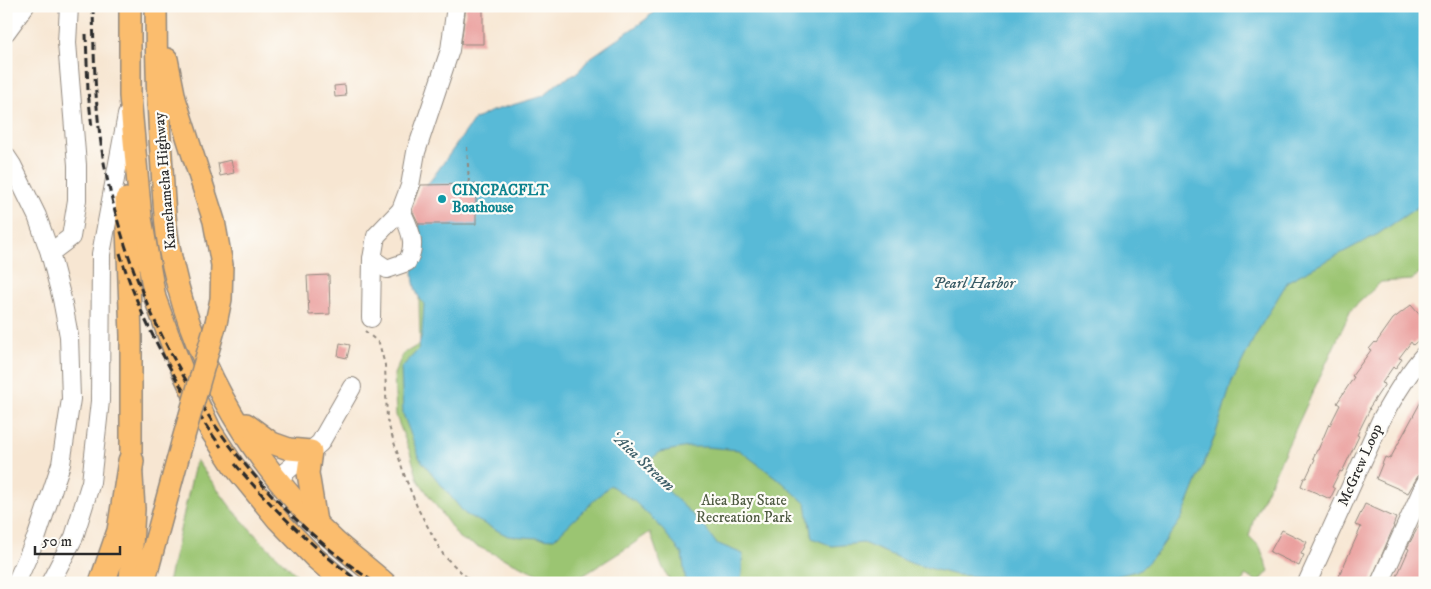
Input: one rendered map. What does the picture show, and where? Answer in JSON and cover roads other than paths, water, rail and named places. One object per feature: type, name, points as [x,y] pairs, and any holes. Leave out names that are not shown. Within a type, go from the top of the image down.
[{"type":"highway","points":[[102,583],[120,531],[131,461]]},
{"type":"main road","name":"Kamehameha Highway","points":[[130,6],[130,96],[141,218],[155,298],[183,372],[212,431],[232,464],[278,520],[315,558],[344,583]]},
{"type":"main road","name":"Kamehameha Highway","points":[[156,7],[158,116],[166,230],[172,265],[183,305],[197,343],[232,413],[277,479],[336,542],[386,583]]},
{"type":"main road","points":[[144,583],[216,323],[220,299],[222,265],[214,222],[175,99],[156,7]]},
{"type":"main road","points":[[130,96],[125,161],[131,336],[131,461],[134,509],[130,583]]},
{"type":"main road","points":[[232,413],[272,443],[289,449],[311,451],[308,473],[316,522]]},
{"type":"main road","points":[[232,464],[250,474],[277,479]]},
{"type":"street","points":[[7,31],[25,6]]},
{"type":"street","points":[[50,253],[71,237],[77,200],[77,165],[67,43],[69,6]]},
{"type":"street","points":[[367,324],[372,259],[376,236],[401,210],[410,186],[416,152],[450,50],[456,6]]},
{"type":"street","points":[[50,583],[74,537],[91,482],[100,401],[101,254],[130,96]]},
{"type":"street","points":[[6,156],[36,216],[50,253],[69,336],[72,399],[61,464],[37,536],[16,583]]},
{"type":"street","points":[[372,259],[387,269],[407,262],[413,252],[411,232],[401,210]]},
{"type":"street","name":"McGrew Loop","points":[[1307,583],[1381,420],[1411,370],[1425,354]]},
{"type":"street","points":[[277,479],[320,443],[352,388]]},
{"type":"street","points":[[1380,583],[1425,484]]},
{"type":"water","name":"Pearl Harbor","points":[[660,6],[1425,6],[1425,202],[1378,234],[1288,281],[1256,334],[1232,382],[1215,436],[1182,518],[1157,553],[1140,570],[1090,583],[1018,583],[998,578],[956,575],[913,564],[863,543],[832,546],[812,538],[806,504],[782,482],[739,450],[688,447],[660,452],[646,463],[652,475],[704,526],[716,543],[743,554],[741,583],[686,583],[682,554],[658,524],[635,502],[610,485],[554,539],[508,536],[465,514],[420,459],[403,414],[401,368],[418,350],[422,333],[424,304],[418,296],[415,287],[413,268],[422,189],[431,180],[474,120],[492,111],[543,96],[559,82],[576,74],[590,58],[645,20]]},
{"type":"railway","points":[[93,6],[97,108],[105,168],[120,230],[141,290],[168,347],[200,402],[236,454],[278,501],[324,545],[375,583]]},
{"type":"railway","points":[[86,34],[88,91],[92,128]]},
{"type":"railway","points":[[120,253],[139,304],[162,354],[190,401],[221,447]]},
{"type":"railway","points":[[235,464],[295,528],[361,583]]},
{"type":"place","name":"CINCPACFLT Boathouse","points":[[442,199]]},
{"type":"water label","name":"ʻAiea Stream","points":[[643,461]]},
{"type":"park label","name":"Aiea Bay State Recreation Park","points":[[744,508]]}]
